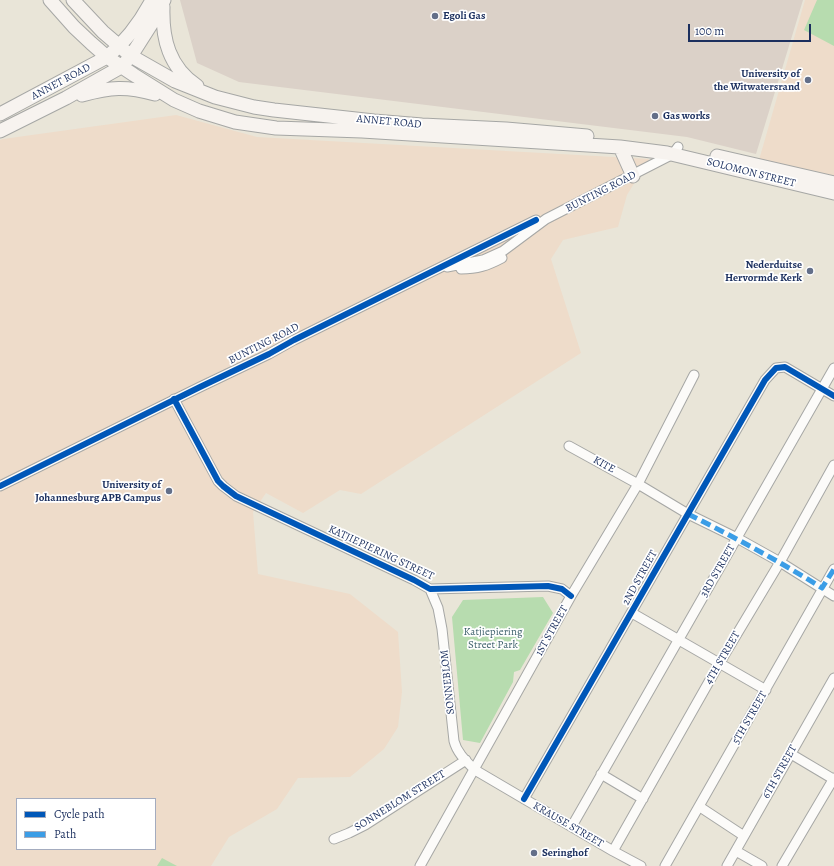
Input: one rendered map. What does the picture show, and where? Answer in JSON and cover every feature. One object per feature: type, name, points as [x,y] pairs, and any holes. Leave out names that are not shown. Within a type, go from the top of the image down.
[{"type":"main road","points":[[50,0],[74,27],[107,57],[121,67]]},
{"type":"main road","points":[[72,0],[119,47],[131,56],[152,23],[159,1]]},
{"type":"main road","points":[[159,1],[166,46],[173,60],[190,81],[216,97]]},
{"type":"main road","name":"ANNET ROAD","points":[[0,114],[107,57],[119,47],[139,21],[159,1]]},
{"type":"main road","name":"ANNET ROAD","points":[[0,131],[66,98],[121,67],[131,56],[175,81],[216,97],[254,107],[506,135]]},
{"type":"main road","name":"ANNET ROAD","points":[[121,67],[174,100],[219,117],[258,126],[276,128],[506,135],[576,139],[672,150]]},
{"type":"main road","points":[[66,98],[113,88],[141,90],[174,100]]},
{"type":"main road","name":"ANNET ROAD","points":[[576,139],[620,147],[672,150]]},
{"type":"main road","points":[[620,147],[632,174]]},
{"type":"main road","name":"SOLOMON STREET","points":[[672,150],[834,183]]},
{"type":"main road","name":"SOLOMON STREET","points":[[672,150],[834,193]]},
{"type":"street","name":"BUNTING ROAD","points":[[437,268],[487,259],[503,251],[546,219],[632,174],[672,150]]},
{"type":"street","name":"BUNTING ROAD","points":[[0,486],[174,399],[269,354],[437,268],[494,245],[536,220],[632,174]]},
{"type":"street","name":"2ND STREET","points":[[524,800],[764,380],[776,368],[787,368],[821,389]]},
{"type":"street","name":"3RD STREET","points":[[572,826],[834,368]]},
{"type":"street","name":"1ST STREET","points":[[420,866],[571,596],[638,484],[694,376]]},
{"type":"street","points":[[821,389],[834,396]]},
{"type":"street","name":"KATJIEPIERING STREET","points":[[174,399],[218,481],[236,496],[430,589],[548,586],[562,590],[571,596]]},
{"type":"street","name":"KITE","points":[[569,446],[638,484],[688,514],[737,538],[780,562],[834,596]]},
{"type":"street","name":"4TH STREET","points":[[613,851],[719,664],[780,562],[834,465]]},
{"type":"street","name":"5TH STREET","points":[[665,866],[700,807],[834,569]]},
{"type":"street","name":"SONNEBLOM","points":[[430,589],[438,608],[442,629],[454,741],[456,747],[475,770]]},
{"type":"street","points":[[632,613],[766,690]]},
{"type":"street","name":"6TH STREET","points":[[727,866],[834,678]]},
{"type":"street","points":[[782,866],[834,778],[790,754]]},
{"type":"street","name":"SONNEBLOM STREET","points":[[334,839],[365,825],[466,760]]},
{"type":"street","name":"KRAUSE STREET","points":[[475,770],[524,800],[638,865]]},
{"type":"street","points":[[601,774],[643,799]]},
{"type":"street","points":[[700,807],[744,836]]},
{"type":"street","points":[[736,851],[762,866]]},
{"type":"shaded area","name":"Egoli Gas","points":[[180,0],[803,0],[756,154],[687,137],[239,82],[197,63]]},
{"type":"shaded area","name":"University of the Witwatersrand","points":[[805,0],[834,0],[834,181],[759,160]]},
{"type":"shaded area","name":"University of Johannesburg APB Campus","points":[[176,115],[257,137],[649,159],[627,195],[618,227],[563,240],[551,259],[581,353],[361,494],[340,490],[303,513],[266,493],[253,512],[258,574],[350,594],[398,632],[402,692],[398,727],[384,749],[350,777],[298,778],[277,809],[229,837],[211,866],[0,866],[0,140]]},
{"type":"green space","points":[[817,0],[834,0],[834,46],[804,30]]},
{"type":"green space","name":"Katjiepiering Street Park","points":[[543,597],[553,613],[520,670],[514,672],[513,682],[480,743],[463,740],[452,617],[463,600]]},
{"type":"green space","points":[[162,858],[177,866],[157,866]]},
{"type":"marked path","points":[[688,514],[722,531],[822,588],[834,569]]},
{"type":"cycle path","points":[[0,486],[269,354],[294,340],[536,220]]},
{"type":"cycle path","points":[[524,799],[765,380],[776,368],[785,367],[834,396]]},
{"type":"cycle path","points":[[174,399],[218,481],[236,496],[430,589],[548,586],[562,589],[571,596]]},
{"type":"place","name":"Egoli Gas","points":[[435,16]]},
{"type":"place","name":"University of the Witwatersrand","points":[[808,80]]},
{"type":"place","name":"Gas works","points":[[655,116]]},
{"type":"place","name":"Nederduitse Hervormde Kerk","points":[[810,271]]},
{"type":"place","name":"University of Johannesburg APB Campus","points":[[169,491]]},
{"type":"place","name":"Seringhof","points":[[534,853]]}]
